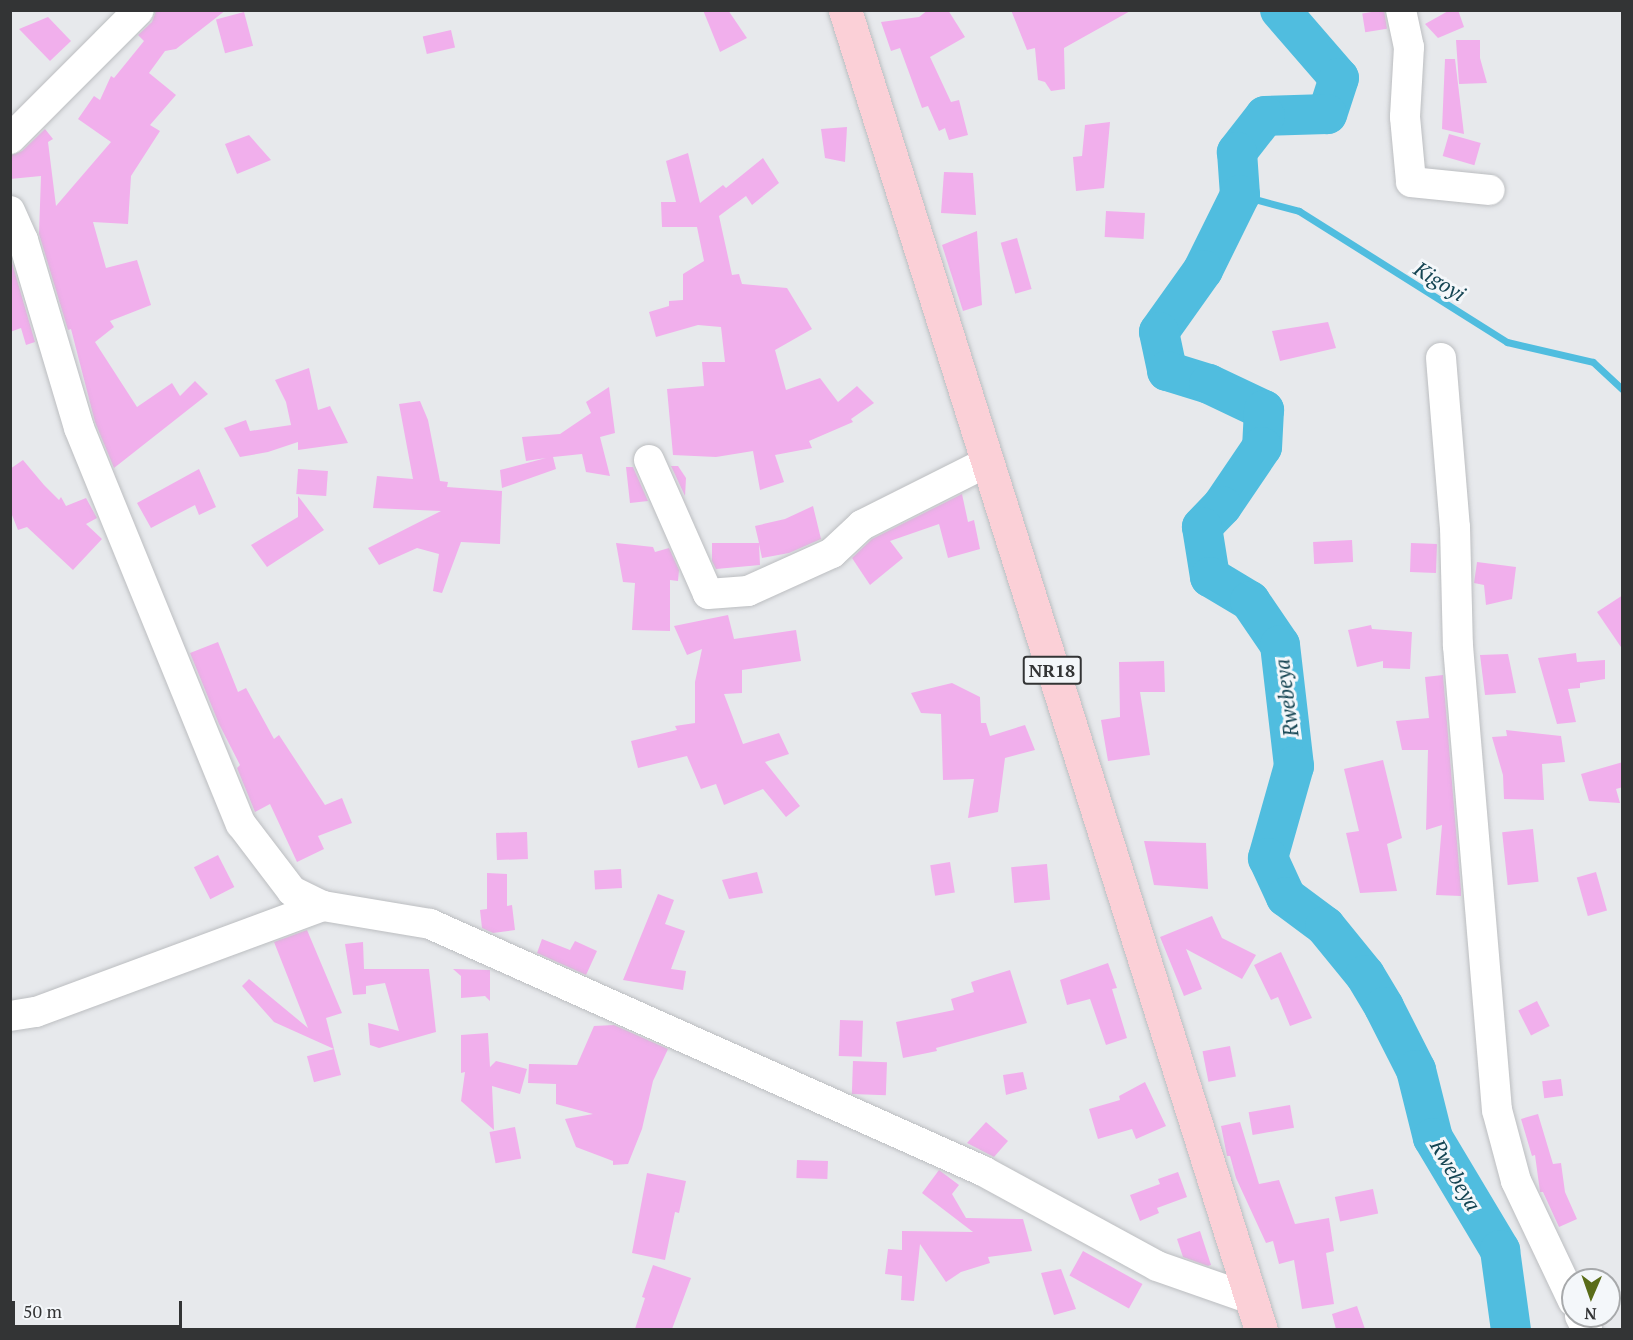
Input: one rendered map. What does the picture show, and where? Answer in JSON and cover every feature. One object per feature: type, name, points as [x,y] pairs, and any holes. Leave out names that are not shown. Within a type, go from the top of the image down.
[{"type":"main road","name":"NR18","points":[[845,10],[1261,1329]]},
{"type":"street","points":[[10,139],[139,10]]},
{"type":"street","points":[[1401,10],[1409,47],[1405,117],[1411,182],[1490,190]]},
{"type":"street","points":[[10,211],[23,240],[79,428],[242,824],[292,891],[323,906],[430,924],[983,1171],[1156,1266],[1251,1299]]},
{"type":"street","points":[[1441,358],[1455,526],[1458,646],[1497,1110],[1516,1181],[1561,1276]]},
{"type":"street","points":[[649,460],[708,594],[748,591],[832,553],[862,525],[987,462]]},
{"type":"street","points":[[10,1016],[36,1012],[323,906]]},
{"type":"building","points":[[226,10],[176,49],[165,51],[149,73],[176,95],[150,125],[160,131],[131,176],[128,224],[93,222],[106,268],[137,260],[151,305],[110,321],[114,327],[95,342],[137,407],[172,383],[180,396],[195,381],[208,394],[114,468],[95,422],[71,329],[68,330],[39,234],[41,176],[10,179],[10,156],[22,151],[45,129],[53,139],[48,142],[56,206],[111,142],[78,119],[94,96],[100,100],[111,76],[114,78],[144,41],[138,35],[152,22],[156,11]]},
{"type":"building","points":[[703,10],[728,10],[747,38],[720,52]]},
{"type":"building","points":[[928,10],[948,10],[965,37],[930,57],[951,102],[959,100],[968,135],[949,140],[945,128],[939,131],[928,106],[922,108],[900,48],[891,51],[881,22],[919,17]]},
{"type":"building","points":[[1011,10],[1132,10],[1064,48],[1065,89],[1051,91],[1045,82],[1038,80],[1035,48],[1027,50]]},
{"type":"building","points":[[1384,10],[1387,29],[1365,32],[1362,13]]},
{"type":"building","points":[[1450,10],[1458,10],[1464,27],[1438,38],[1425,24]]},
{"type":"building","points":[[244,12],[253,46],[225,53],[216,20]]},
{"type":"building","points":[[48,17],[71,41],[50,61],[19,29]]},
{"type":"building","points":[[451,30],[455,48],[427,54],[423,37]]},
{"type":"building","points":[[1456,40],[1480,40],[1480,58],[1487,83],[1459,84]]},
{"type":"building","points":[[1445,59],[1455,59],[1464,134],[1442,129]]},
{"type":"building","points":[[1110,122],[1104,188],[1076,191],[1073,157],[1082,156],[1085,125]]},
{"type":"building","points":[[847,127],[845,162],[825,158],[821,129]]},
{"type":"building","points":[[1449,134],[1481,143],[1474,165],[1443,156]]},
{"type":"building","points":[[249,135],[271,160],[237,174],[225,144]]},
{"type":"building","points":[[688,153],[700,203],[723,185],[726,188],[763,158],[779,183],[752,205],[746,196],[719,216],[732,275],[739,274],[742,284],[787,288],[812,329],[775,350],[786,390],[820,378],[838,402],[857,386],[874,403],[851,419],[853,422],[809,441],[812,448],[775,455],[784,482],[760,490],[753,451],[716,457],[673,455],[667,389],[704,386],[702,362],[725,362],[721,327],[698,325],[656,337],[649,312],[669,306],[669,301],[683,300],[683,274],[704,261],[697,227],[662,227],[661,202],[676,202],[666,161]]},
{"type":"building","points":[[944,172],[973,173],[976,215],[941,213]]},
{"type":"building","points":[[1106,211],[1145,213],[1144,239],[1105,237]]},
{"type":"building","points":[[977,231],[982,305],[963,311],[942,245]]},
{"type":"building","points":[[1017,238],[1032,289],[1015,294],[1001,243]]},
{"type":"building","points":[[11,259],[35,342],[26,345],[21,328],[10,332]]},
{"type":"building","points":[[1328,322],[1336,348],[1280,361],[1272,331]]},
{"type":"building","points":[[309,368],[318,410],[330,406],[348,443],[298,450],[298,442],[268,452],[240,457],[224,428],[246,420],[250,431],[291,425],[286,402],[275,380]]},
{"type":"building","points":[[609,387],[615,433],[600,437],[610,476],[586,472],[582,454],[553,457],[556,469],[502,488],[500,470],[546,458],[526,461],[522,437],[560,434],[591,413],[586,402]]},
{"type":"building","points":[[420,401],[428,420],[440,481],[448,482],[447,487],[502,491],[500,544],[461,542],[442,593],[433,591],[439,554],[417,548],[379,565],[368,548],[441,511],[373,508],[377,476],[413,479],[399,404]]},
{"type":"building","points":[[23,460],[59,500],[61,497],[66,506],[86,498],[97,518],[86,524],[102,539],[73,570],[27,527],[18,530],[10,510],[10,469]]},
{"type":"building","points":[[671,466],[678,466],[686,478],[685,496]]},
{"type":"building","points":[[626,467],[633,467],[648,501],[630,503]]},
{"type":"building","points":[[199,469],[216,507],[199,515],[195,505],[151,528],[137,503]]},
{"type":"building","points":[[298,469],[328,471],[326,496],[296,494]]},
{"type":"building","points":[[962,494],[968,522],[974,520],[980,549],[948,558],[939,524],[890,541],[903,558],[870,585],[852,558],[872,539]]},
{"type":"building","points":[[298,496],[324,530],[267,567],[251,545],[298,517]]},
{"type":"building","points":[[813,506],[821,539],[789,553],[762,558],[759,544],[760,565],[716,569],[712,561],[712,543],[759,543],[755,526],[785,519]]},
{"type":"building","points":[[1352,540],[1353,562],[1314,564],[1313,542]]},
{"type":"building","points":[[616,543],[653,547],[655,552],[669,548],[679,570],[678,581],[670,580],[670,631],[632,630],[635,583],[623,582]]},
{"type":"building","points":[[1411,543],[1437,544],[1436,573],[1410,572]]},
{"type":"building","points":[[1477,562],[1516,567],[1512,599],[1486,605],[1484,585],[1474,583]]},
{"type":"building","points":[[1623,595],[1623,650],[1597,612]]},
{"type":"building","points":[[728,615],[734,639],[796,630],[801,661],[742,670],[742,693],[724,694],[743,744],[779,733],[789,754],[765,762],[800,806],[786,817],[763,789],[724,805],[716,784],[701,789],[687,756],[638,768],[631,741],[677,730],[675,726],[695,723],[695,682],[702,649],[687,655],[674,626]]},
{"type":"building","points":[[1371,625],[1372,629],[1412,632],[1410,669],[1383,668],[1383,661],[1357,667],[1348,630]]},
{"type":"building","points":[[218,642],[238,692],[246,688],[274,739],[279,735],[325,805],[342,798],[352,823],[318,836],[324,849],[297,862],[270,804],[255,812],[237,768],[240,765],[219,724],[190,653]]},
{"type":"building","points":[[1576,653],[1577,662],[1605,660],[1605,679],[1580,683],[1580,688],[1568,689],[1576,722],[1557,724],[1538,658]]},
{"type":"building","points":[[1508,654],[1516,693],[1485,695],[1480,655]]},
{"type":"building","points":[[1164,661],[1165,692],[1140,692],[1150,755],[1108,761],[1101,720],[1120,717],[1119,662]]},
{"type":"building","points":[[1443,675],[1461,896],[1436,895],[1442,825],[1426,830],[1428,750],[1402,750],[1396,721],[1429,718],[1425,677]]},
{"type":"building","points":[[952,683],[980,697],[981,723],[986,723],[990,736],[1025,725],[1035,750],[1005,758],[998,812],[968,818],[974,779],[943,780],[941,714],[921,713],[911,693]]},
{"type":"building","points":[[1506,730],[1561,736],[1565,762],[1542,764],[1544,800],[1504,799],[1503,775],[1492,737],[1507,736]]},
{"type":"building","points":[[1383,760],[1402,838],[1387,844],[1397,891],[1360,893],[1346,833],[1359,831],[1344,769]]},
{"type":"building","points":[[1623,762],[1623,787],[1616,789],[1620,803],[1589,801],[1581,774]]},
{"type":"building","points":[[1533,829],[1539,882],[1508,885],[1502,832]]},
{"type":"building","points":[[527,832],[528,859],[497,860],[496,833]]},
{"type":"building","points":[[1144,841],[1206,843],[1208,889],[1154,885]]},
{"type":"building","points":[[218,855],[234,887],[210,899],[194,867]]},
{"type":"building","points":[[950,862],[955,893],[935,896],[930,865]]},
{"type":"building","points":[[1047,864],[1050,900],[1014,903],[1011,867]]},
{"type":"building","points":[[621,869],[622,888],[595,889],[594,870]]},
{"type":"building","points":[[757,872],[763,893],[729,899],[722,880]]},
{"type":"building","points":[[1596,872],[1607,910],[1588,916],[1577,878]]},
{"type":"building","points":[[487,873],[507,874],[507,906],[512,905],[515,930],[493,933],[482,928],[480,910],[487,909]]},
{"type":"building","points":[[658,894],[674,900],[665,924],[685,931],[671,969],[686,971],[683,990],[623,980]]},
{"type":"building","points":[[1212,916],[1222,938],[1256,955],[1242,979],[1186,949],[1202,989],[1184,996],[1160,937]]},
{"type":"building","points":[[307,930],[342,1013],[326,1018],[334,1049],[274,1022],[242,986],[249,979],[308,1028],[274,942]]},
{"type":"building","points":[[542,939],[570,950],[575,941],[597,951],[586,975],[537,953]]},
{"type":"building","points":[[363,942],[364,969],[429,969],[436,1032],[379,1048],[370,1045],[368,1023],[399,1031],[385,983],[366,986],[366,994],[353,995],[345,944]]},
{"type":"building","points":[[1281,952],[1312,1018],[1290,1026],[1278,997],[1271,1000],[1254,965]]},
{"type":"building","points":[[1108,963],[1117,988],[1112,989],[1127,1038],[1106,1045],[1090,999],[1067,1005],[1060,980]]},
{"type":"building","points":[[453,969],[490,970],[490,1001],[485,996],[461,998],[461,976]]},
{"type":"building","points":[[1010,970],[1027,1023],[936,1048],[937,1051],[903,1058],[896,1022],[954,1010],[951,999],[974,992],[971,982]]},
{"type":"building","points":[[1537,1001],[1550,1026],[1531,1035],[1518,1011]]},
{"type":"building","points":[[840,1020],[863,1021],[862,1057],[839,1056]]},
{"type":"building","points":[[614,1025],[668,1049],[653,1081],[642,1129],[628,1164],[613,1165],[613,1161],[576,1147],[565,1119],[593,1114],[556,1104],[556,1084],[528,1083],[529,1064],[577,1065],[594,1026]]},
{"type":"building","points":[[488,1033],[490,1067],[496,1061],[527,1069],[520,1094],[492,1086],[494,1130],[461,1101],[465,1072],[461,1073],[461,1035]]},
{"type":"building","points":[[1230,1046],[1236,1076],[1208,1082],[1203,1051]]},
{"type":"building","points":[[334,1049],[341,1075],[314,1082],[307,1056]]},
{"type":"building","points":[[853,1061],[887,1062],[886,1095],[852,1094]]},
{"type":"building","points":[[1023,1072],[1027,1089],[1006,1095],[1003,1075]]},
{"type":"building","points":[[1561,1079],[1563,1096],[1544,1098],[1542,1081]]},
{"type":"building","points":[[1145,1082],[1166,1126],[1136,1139],[1132,1129],[1098,1139],[1089,1109],[1120,1100],[1119,1096]]},
{"type":"building","points":[[1290,1105],[1294,1128],[1253,1135],[1249,1112]]},
{"type":"building","points":[[1538,1114],[1553,1164],[1561,1163],[1565,1192],[1577,1219],[1559,1227],[1543,1192],[1540,1192],[1535,1155],[1532,1156],[1521,1119]]},
{"type":"building","points":[[986,1122],[1008,1141],[994,1157],[967,1143]]},
{"type":"building","points":[[1240,1122],[1259,1184],[1279,1180],[1295,1224],[1329,1218],[1334,1251],[1326,1253],[1334,1304],[1302,1309],[1294,1260],[1279,1264],[1273,1241],[1266,1243],[1236,1178],[1230,1156],[1227,1156],[1221,1126]]},
{"type":"building","points":[[515,1127],[521,1158],[496,1163],[489,1132]]},
{"type":"building","points":[[797,1160],[828,1161],[827,1179],[796,1178]]},
{"type":"building","points":[[939,1170],[959,1185],[952,1194],[966,1218],[1023,1219],[1032,1251],[988,1257],[990,1263],[961,1272],[946,1282],[920,1244],[914,1301],[901,1300],[902,1276],[885,1274],[888,1249],[902,1250],[902,1231],[973,1232],[922,1193]]},
{"type":"building","points":[[1178,1172],[1187,1197],[1157,1208],[1159,1213],[1140,1221],[1130,1195],[1160,1184],[1158,1179]]},
{"type":"building","points":[[647,1173],[686,1181],[679,1213],[675,1212],[665,1260],[632,1253]]},
{"type":"building","points":[[1373,1189],[1378,1213],[1340,1222],[1335,1197]]},
{"type":"building","points":[[1200,1231],[1211,1265],[1208,1266],[1183,1257],[1177,1239]]},
{"type":"building","points":[[1083,1251],[1142,1284],[1129,1308],[1069,1275]]},
{"type":"building","points":[[653,1265],[691,1278],[672,1329],[635,1329],[645,1298],[642,1297]]},
{"type":"building","points":[[1061,1269],[1076,1309],[1054,1315],[1041,1273]]},
{"type":"building","points":[[1357,1306],[1365,1329],[1336,1329],[1332,1314]]},
{"type":"waterway","name":"Rwebeya","points":[[1280,10],[1339,78],[1327,114],[1265,116],[1237,152],[1240,195],[1203,270],[1159,332],[1167,371],[1209,384],[1264,410],[1262,447],[1222,506],[1202,527],[1210,577],[1250,601],[1280,645],[1294,766],[1268,858],[1286,897],[1325,926],[1365,975],[1384,1007],[1416,1070],[1433,1138],[1500,1250],[1511,1330]]},
{"type":"waterway","name":"Kigoyi","points":[[1240,195],[1299,211],[1507,342],[1593,362],[1622,389]]}]
